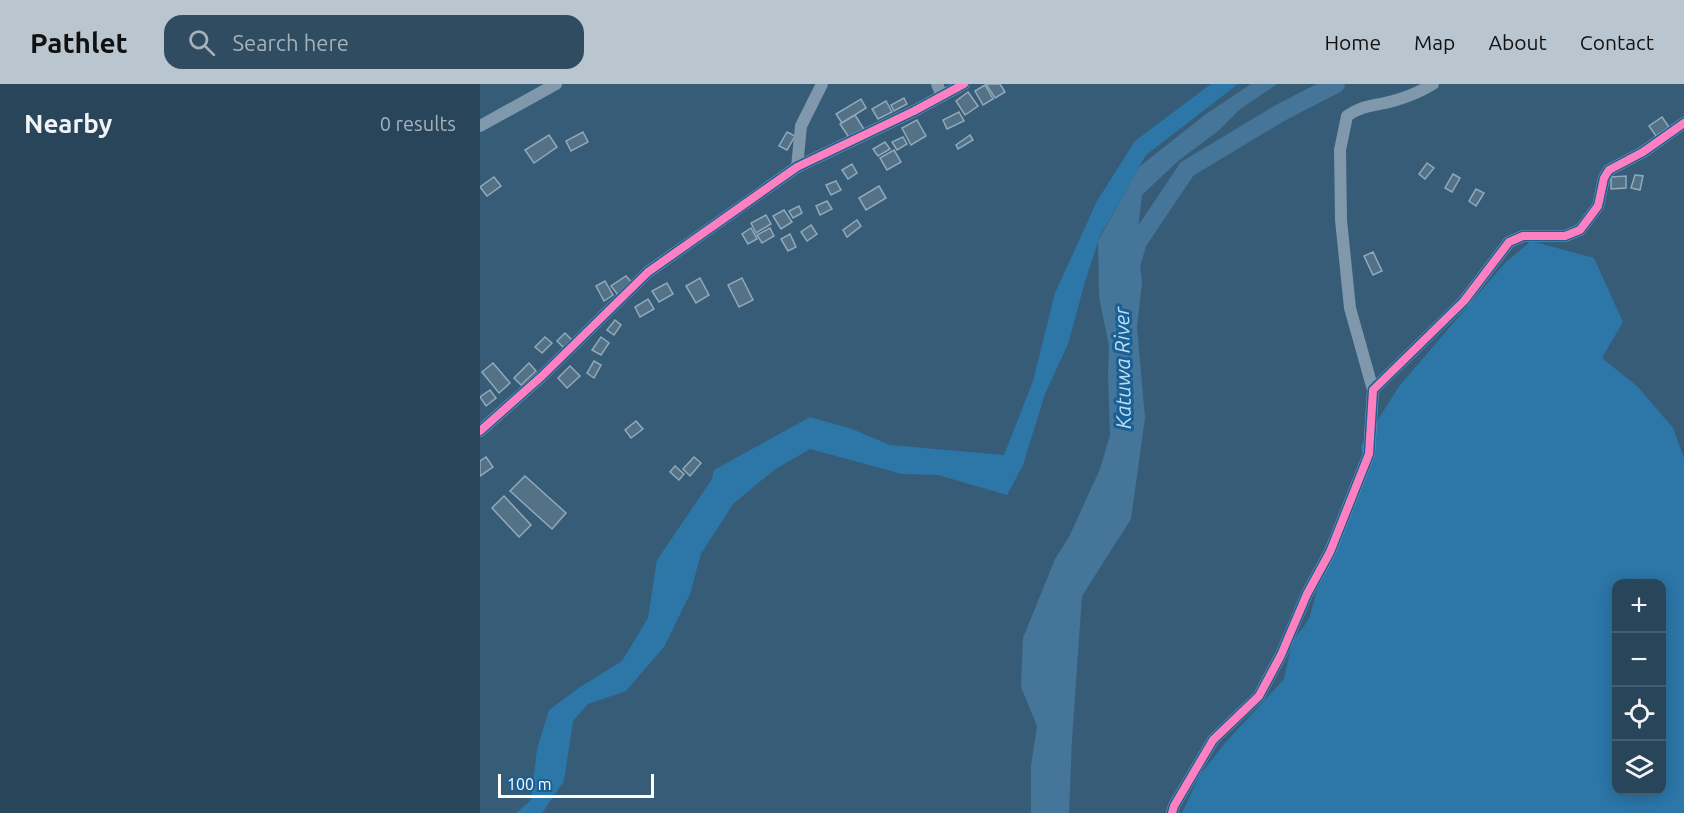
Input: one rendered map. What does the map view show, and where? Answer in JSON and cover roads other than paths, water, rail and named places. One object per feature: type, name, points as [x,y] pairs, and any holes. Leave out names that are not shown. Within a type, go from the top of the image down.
[{"type":"street","points":[[480,126],[556,84]]},
{"type":"street","points":[[797,167],[801,126],[822,84]]},
{"type":"street","points":[[480,431],[542,376],[648,272],[797,167],[940,90],[964,84]]},
{"type":"street","points":[[1172,813],[1213,740],[1259,696],[1281,655],[1307,594],[1330,552],[1369,454],[1373,390],[1350,308],[1341,220],[1340,150],[1347,116],[1358,108],[1419,93],[1433,84]]},
{"type":"street","points":[[1373,390],[1464,301],[1509,242],[1523,236],[1565,236],[1580,230],[1598,207],[1604,178],[1609,170],[1643,152],[1684,123]]},
{"type":"water","points":[[1251,84],[1277,84],[1239,110],[1218,131],[1178,161],[1142,195],[1137,238],[1142,282],[1137,327],[1145,418],[1131,519],[1082,596],[1069,813],[1031,813],[1031,766],[1037,726],[1021,687],[1023,638],[1055,559],[1069,537],[1100,469],[1110,435],[1109,346],[1099,297],[1098,241],[1139,167],[1206,114]]},
{"type":"waterway","name":"Katuwa River","points":[[1131,265],[1138,242],[1187,169],[1280,113],[1336,84]]}]
